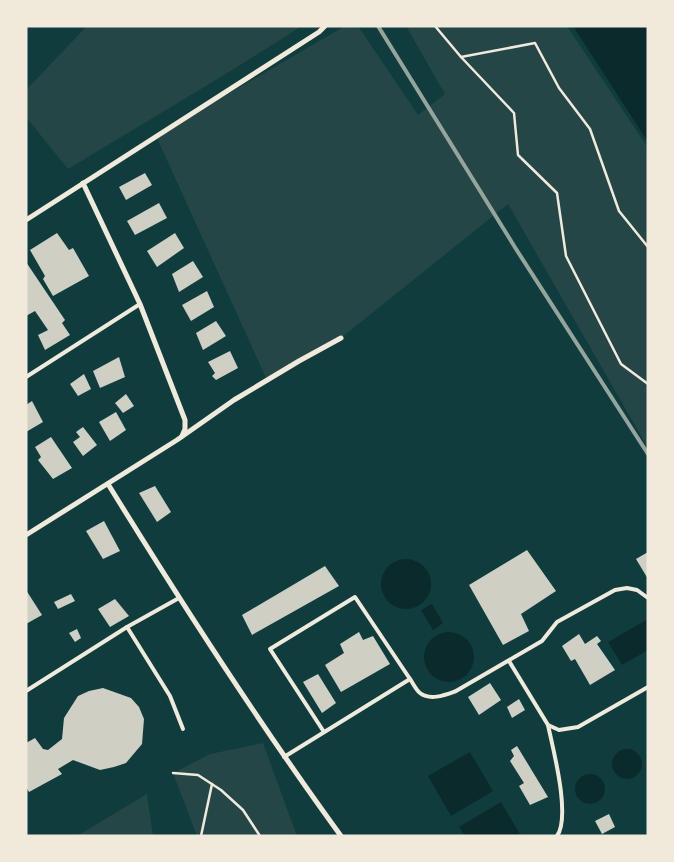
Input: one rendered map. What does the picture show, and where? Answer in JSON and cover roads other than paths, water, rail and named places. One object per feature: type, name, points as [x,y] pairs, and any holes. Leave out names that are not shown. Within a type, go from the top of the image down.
[{"type":"street","points":[[26,220],[319,32],[325,26]]},
{"type":"street","points":[[83,183],[140,304],[185,420],[185,429],[182,436]]},
{"type":"street","points":[[26,535],[182,436],[234,400],[341,338]]},
{"type":"street","points":[[108,484],[213,651],[284,757],[341,836]]},
{"type":"lane","points":[[26,377],[140,304]]},
{"type":"lane","points":[[324,732],[270,649],[354,597],[420,693],[429,697],[441,696],[456,691],[509,661],[542,641],[557,622],[615,590],[627,588],[637,590],[648,598]]},
{"type":"lane","points":[[26,692],[127,627],[179,598]]},
{"type":"lane","points":[[127,627],[170,696],[183,729]]},
{"type":"lane","points":[[509,661],[548,725],[561,800],[562,818],[557,836]]},
{"type":"lane","points":[[284,757],[410,679]]},
{"type":"lane","points":[[548,725],[558,730],[578,727],[648,687]]},
{"type":"railway","points":[[378,26],[516,249],[648,454]]}]
